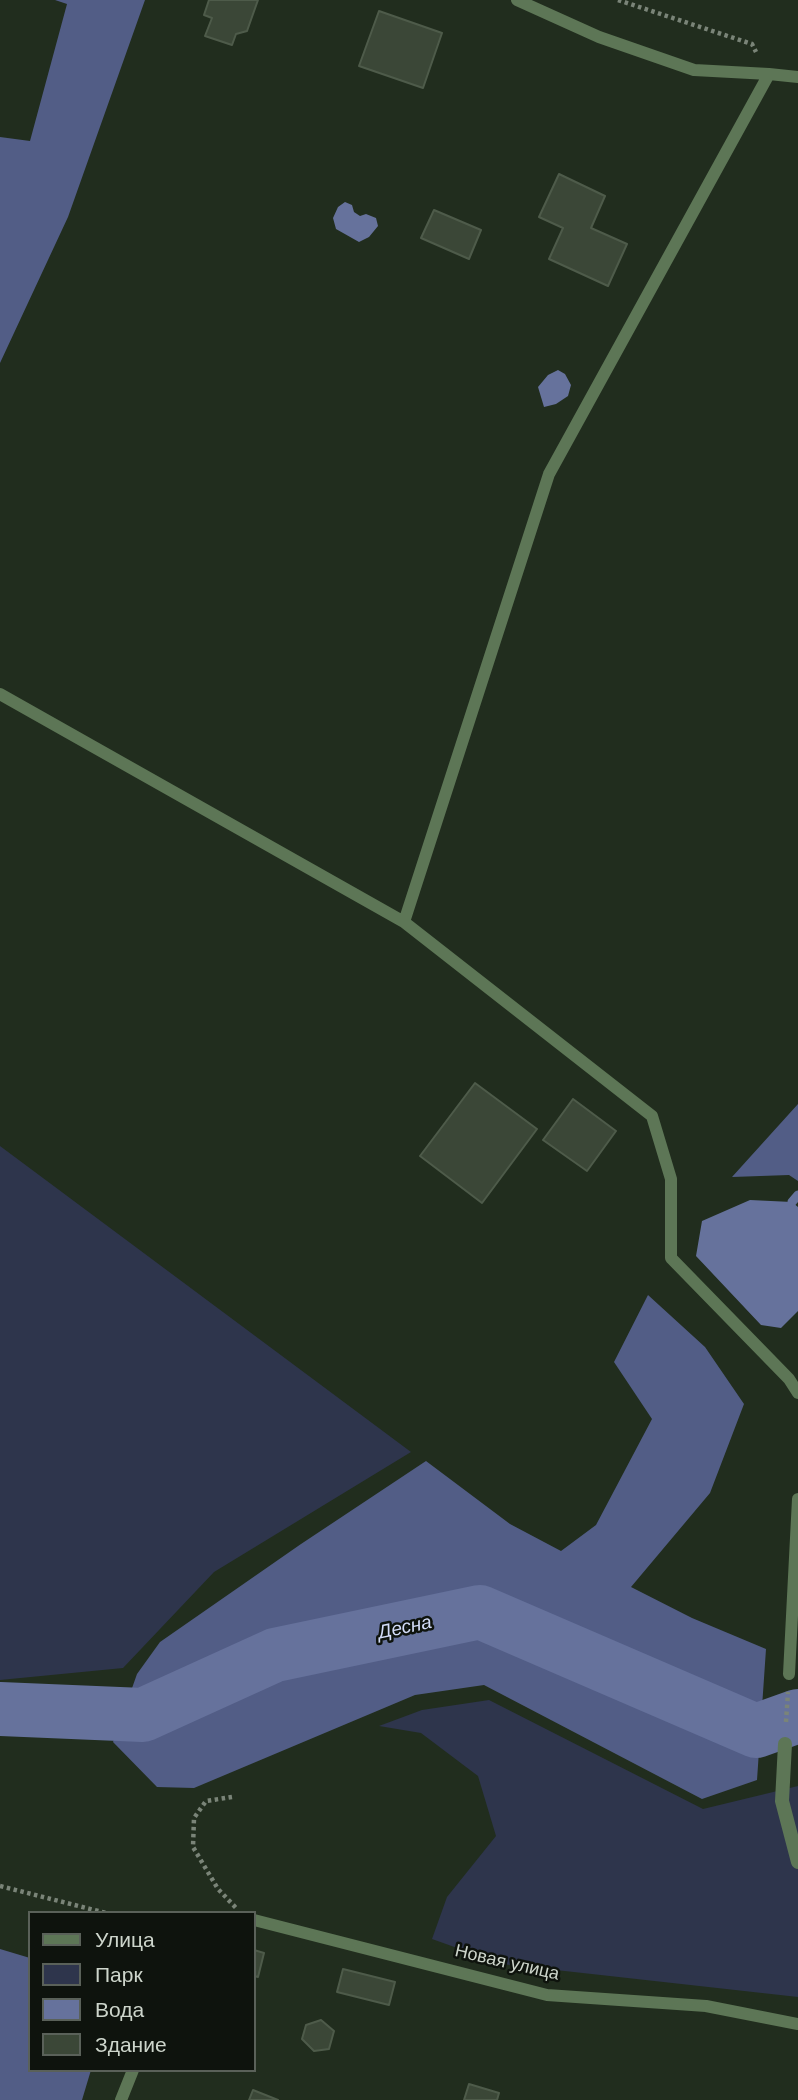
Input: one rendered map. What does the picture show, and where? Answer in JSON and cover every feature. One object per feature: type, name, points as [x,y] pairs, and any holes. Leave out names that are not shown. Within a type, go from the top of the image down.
[{"type":"street","points":[[785,1744],[782,1801],[798,1862]]},
{"type":"lane","points":[[517,0],[599,37],[694,70],[798,76]]},
{"type":"lane","points":[[404,922],[549,474],[769,74]]},
{"type":"lane","points":[[0,694],[404,922],[652,1116],[671,1179],[671,1258],[789,1379],[798,1393]]},
{"type":"lane","points":[[789,1674],[798,1499]]},
{"type":"lane","name":"Новая улица","points":[[256,1921],[547,1995],[706,2006],[798,2024]]},
{"type":"lane","points":[[121,2100],[132,2072]]},
{"type":"path","points":[[618,0],[752,44],[769,74]]},
{"type":"path","points":[[785,1744],[789,1674]]},
{"type":"path","points":[[232,1797],[206,1801],[194,1818],[193,1847],[218,1889],[239,1911]]},
{"type":"path","points":[[0,1886],[98,1911]]},
{"type":"green space","points":[[0,1146],[411,1452],[214,1572],[123,1668],[0,1680]]},
{"type":"green space","points":[[489,1700],[703,1809],[798,1786],[798,1997],[502,1964],[432,1939],[447,1897],[496,1836],[478,1776],[421,1733],[379,1726],[422,1710]]},
{"type":"shaded area","points":[[55,0],[145,0],[68,217],[0,363],[0,137],[30,141],[67,4]]},
{"type":"shaded area","points":[[798,1104],[798,1181],[789,1175],[732,1177]]},
{"type":"shaded area","points":[[648,1295],[705,1347],[744,1404],[710,1493],[631,1587],[692,1618],[766,1649],[757,1780],[702,1799],[484,1685],[415,1695],[194,1788],[157,1787],[113,1742],[137,1674],[160,1642],[426,1461],[510,1524],[561,1551],[596,1525],[652,1419],[614,1362]]},
{"type":"shaded area","points":[[0,1949],[28,1957],[28,2072],[90,2072],[82,2100],[0,2100]]},
{"type":"water","points":[[345,202],[352,205],[354,212],[360,216],[366,214],[376,218],[378,226],[369,237],[359,242],[336,229],[333,218],[338,207]]},
{"type":"water","points":[[558,370],[565,374],[571,385],[568,396],[556,404],[544,407],[538,387],[548,375]]},
{"type":"water","points":[[750,1200],[792,1202],[798,1207],[798,1311],[781,1328],[761,1325],[696,1256],[702,1221]]},
{"type":"building","points":[[209,0],[258,0],[247,31],[236,34],[232,45],[205,36],[212,18],[204,15]]},
{"type":"building","points":[[379,11],[442,33],[423,88],[359,66]]},
{"type":"building","points":[[559,174],[605,196],[591,228],[627,244],[608,286],[549,259],[563,228],[539,217]]},
{"type":"building","points":[[434,210],[481,230],[469,259],[421,238]]},
{"type":"building","points":[[475,1083],[537,1129],[482,1203],[420,1156]]},
{"type":"building","points":[[573,1099],[616,1131],[587,1171],[543,1140]]},
{"type":"building","points":[[256,1951],[264,1953],[256,1976]]},
{"type":"building","points":[[343,1969],[395,1982],[389,2005],[337,1992]]},
{"type":"building","points":[[321,2020],[334,2031],[329,2049],[314,2051],[302,2039],[306,2025]]},
{"type":"building","points":[[469,2084],[499,2093],[497,2100],[464,2100]]},
{"type":"building","points":[[253,2090],[278,2100],[249,2100]]},
{"type":"waterway","points":[[792,1202],[798,1195]]},
{"type":"waterway","name":"Десна","points":[[0,1709],[143,1715],[275,1655],[480,1612],[756,1731],[798,1716]]}]
